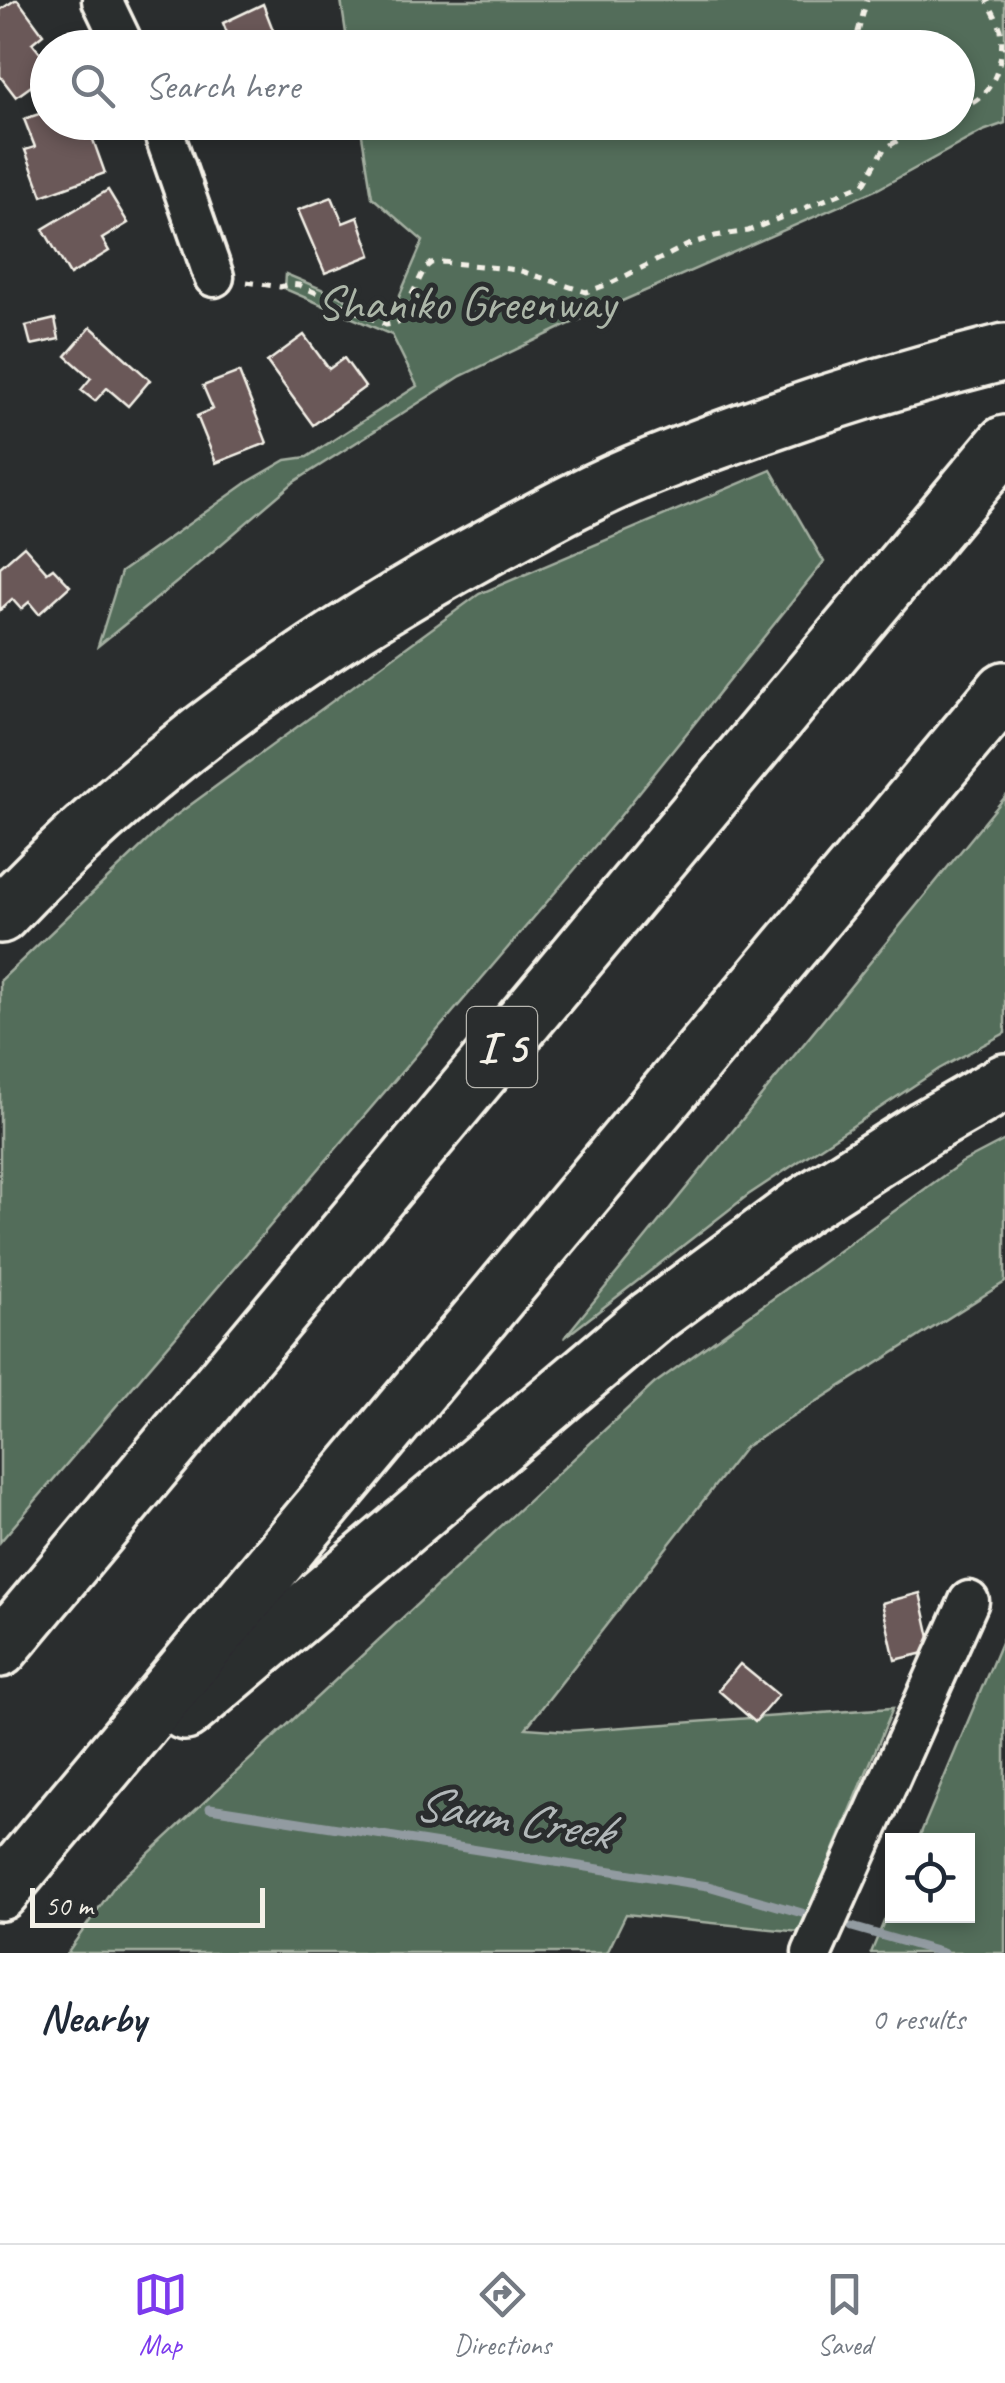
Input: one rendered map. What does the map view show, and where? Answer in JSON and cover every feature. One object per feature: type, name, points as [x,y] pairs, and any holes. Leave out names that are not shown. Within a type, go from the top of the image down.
[{"type":"highway","points":[[0,914],[127,794],[219,720],[307,656],[431,578],[543,517],[650,467],[833,400],[1005,352]]},
{"type":"highway","name":"I 5","points":[[0,1649],[1005,444]]},
{"type":"highway","points":[[0,1892],[1005,690]]},
{"type":"highway","points":[[66,1813],[652,1317],[801,1206],[1005,1082]]},
{"type":"street","points":[[102,0],[116,30]]},
{"type":"street","points":[[166,140],[214,278]]},
{"type":"street","points":[[812,1953],[969,1601]]},
{"type":"path","points":[[859,30],[867,0]]},
{"type":"path","points":[[975,101],[998,76],[1004,52],[1000,27],[987,0]]},
{"type":"path","points":[[214,278],[280,287],[299,284],[386,325],[398,323],[431,263],[518,270],[586,292],[688,245],[748,231],[864,184],[884,149],[899,140]]},
{"type":"green space","points":[[341,0],[1005,0],[1005,123],[975,135],[975,30],[345,30]]},
{"type":"green space","name":"Shaniko Greenway","points":[[363,140],[967,140],[878,189],[565,326],[461,376],[294,482],[98,646],[121,572],[248,482],[286,460],[307,457],[417,386],[392,335],[285,289],[286,274],[390,318],[423,241],[372,197]]},
{"type":"green space","points":[[771,470],[824,562],[617,820],[0,1542],[0,981],[167,822],[479,594]]},
{"type":"green space","points":[[1005,797],[1005,1033],[939,1069],[748,1195],[564,1338]]},
{"type":"green space","points":[[1005,1140],[1005,1282],[745,1447],[526,1728],[568,1731],[893,1708],[800,1932],[626,1914],[607,1953],[67,1953],[116,1884],[654,1384],[961,1163]]},
{"type":"green space","points":[[1005,1633],[1005,1953],[871,1953],[885,1919],[885,1923],[975,1923],[975,1833],[921,1833]]},
{"type":"building","points":[[18,0],[40,30],[30,30],[30,87],[16,97],[0,76],[0,10]]},
{"type":"building","points":[[263,4],[273,30],[226,30],[223,23]]},
{"type":"building","points":[[32,140],[93,140],[105,173],[42,196],[25,150],[35,147]]},
{"type":"building","points":[[108,190],[128,223],[102,239],[109,251],[70,275],[43,229]]},
{"type":"building","points":[[332,197],[343,223],[358,217],[371,255],[325,273],[298,210]]},
{"type":"building","points":[[55,319],[59,339],[31,345],[26,326]]},
{"type":"building","points":[[91,327],[150,380],[128,406],[107,388],[95,401],[81,390],[91,378],[66,356]]},
{"type":"building","points":[[304,335],[329,369],[344,358],[365,387],[313,425],[267,362]]},
{"type":"building","points":[[239,372],[267,443],[216,463],[197,416],[213,409],[203,386]]},
{"type":"building","points":[[24,546],[47,572],[53,568],[70,586],[39,614],[29,602],[21,609],[12,599],[0,610],[0,567]]},
{"type":"building","points":[[920,1593],[933,1651],[895,1660],[882,1603]]},
{"type":"building","points":[[740,1664],[778,1695],[755,1722],[718,1690]]},
{"type":"waterway","name":"Saum Creek","points":[[210,1808],[708,1886],[802,1913]]},
{"type":"waterway","name":"Saum Creek","points":[[852,1927],[943,1953]]}]
